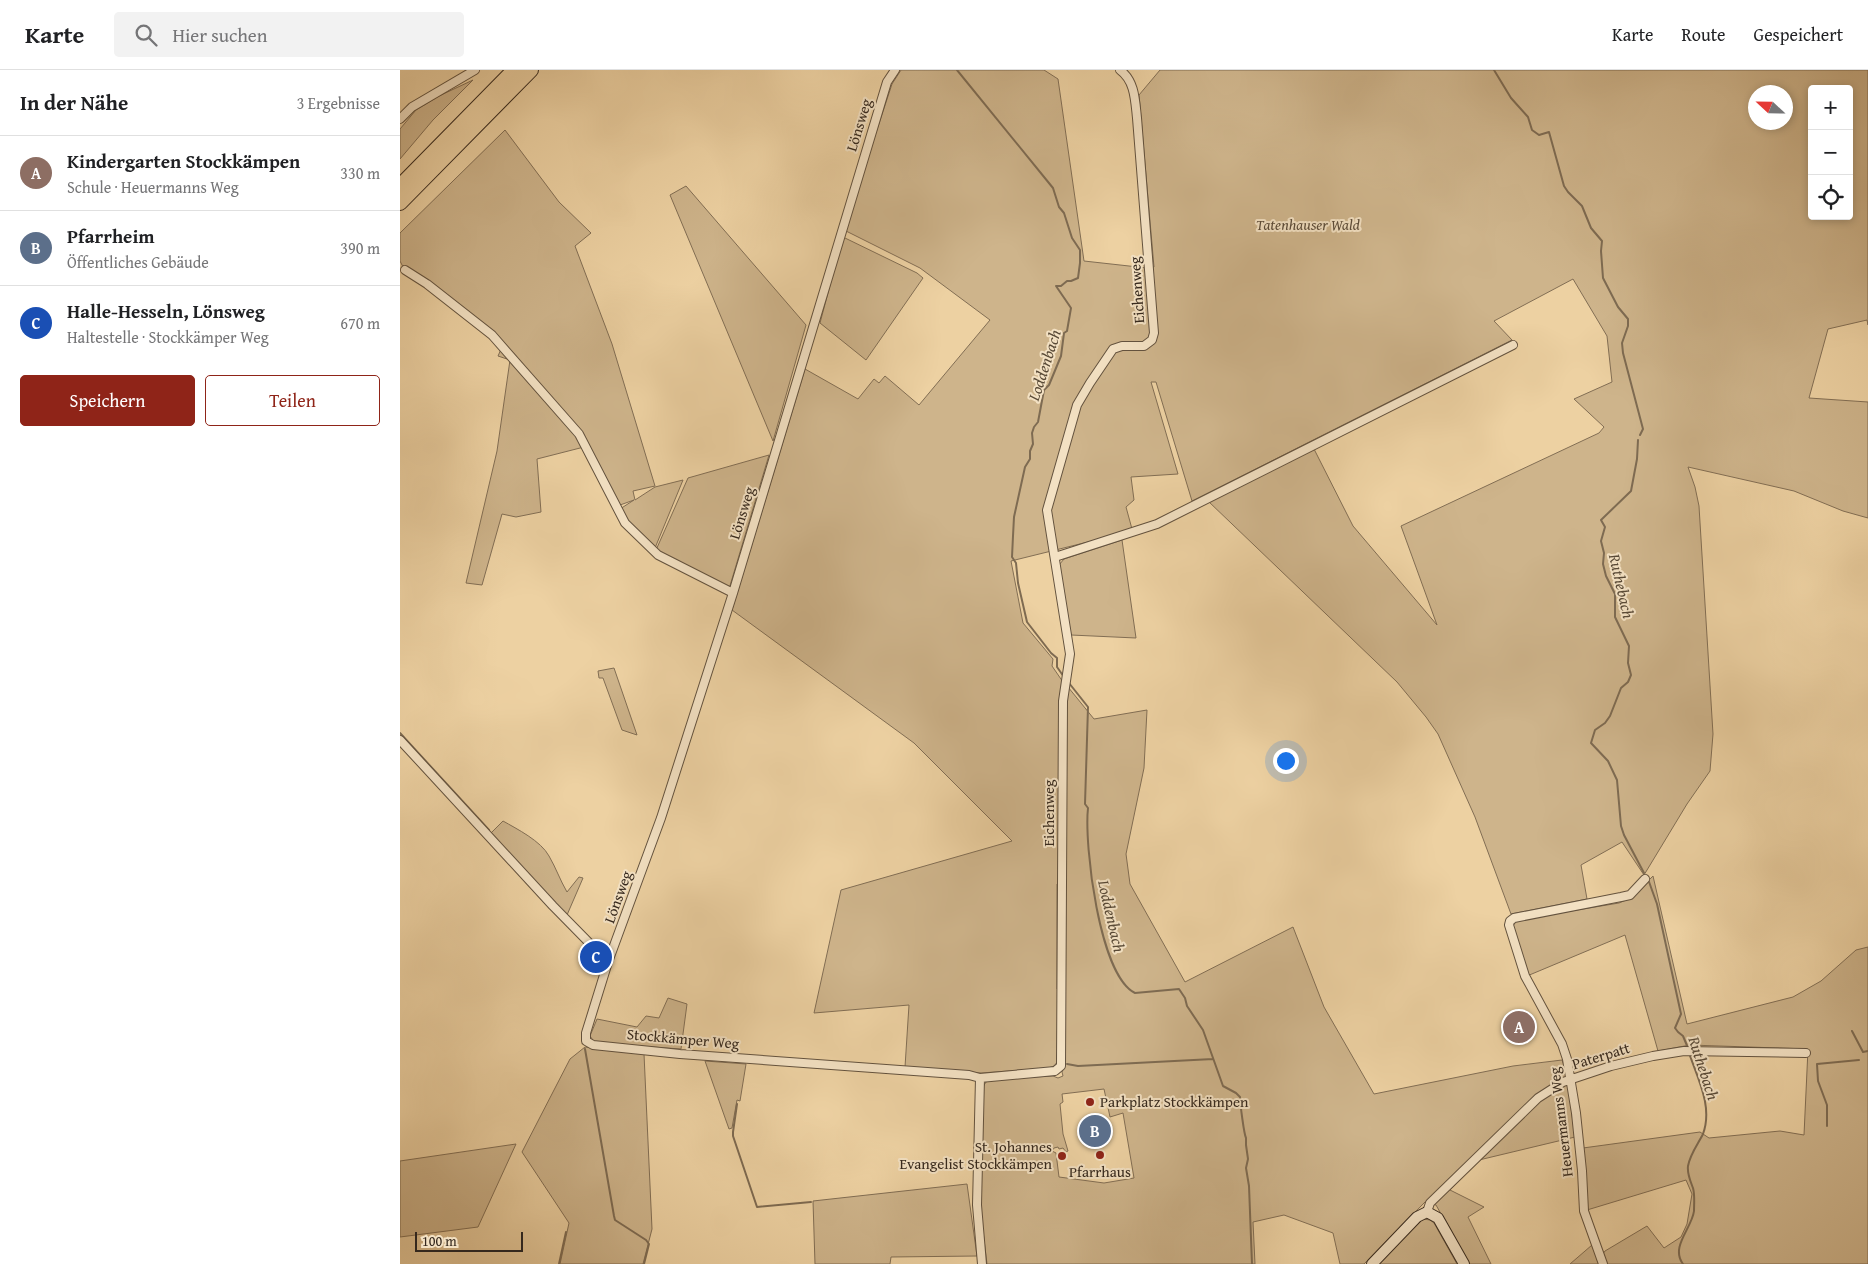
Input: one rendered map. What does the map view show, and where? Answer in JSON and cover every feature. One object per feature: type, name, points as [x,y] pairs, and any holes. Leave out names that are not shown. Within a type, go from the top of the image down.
[{"type":"highway","points":[[400,186],[514,70]]},
{"type":"highway","points":[[400,203],[531,70]]},
{"type":"street","points":[[400,120],[412,107],[475,70]]},
{"type":"street","name":"Lönsweg","points":[[608,962],[661,818],[733,593],[887,82],[895,70]]},
{"type":"street","name":"Eichenweg","points":[[980,1078],[1058,1070],[1062,1062],[1063,701],[1070,654],[1047,510],[1077,405],[1090,383],[1113,349],[1122,346],[1144,346],[1152,340],[1154,333],[1137,118],[1133,88],[1128,76],[1120,70]]},
{"type":"street","points":[[405,270],[427,284],[492,334],[579,434],[625,523],[658,555],[733,593]]},
{"type":"street","points":[[1055,557],[1157,524],[1513,345]]},
{"type":"street","points":[[400,740],[608,962]]},
{"type":"street","name":"Heuermanns Weg","points":[[1603,1264],[1584,1211],[1582,1171],[1572,1079],[1562,1044],[1525,976],[1509,925],[1510,921],[1514,918],[1630,895],[1645,879]]},
{"type":"street","name":"Stockkämper Weg","points":[[608,962],[585,1037],[586,1041],[593,1045],[680,1054],[969,1075],[980,1078]]},
{"type":"street","name":"Paterpatt","points":[[1427,1212],[1430,1203],[1538,1098],[1572,1079],[1612,1066],[1684,1051],[1806,1052]]},
{"type":"street","points":[[980,1078],[977,1205],[982,1264]]},
{"type":"street","points":[[1372,1264],[1417,1217],[1427,1212],[1438,1218],[1464,1264]]},
{"type":"green space","name":"Tatenhauser Wald","points":[[901,70],[1044,70],[1058,79],[1084,261],[1147,268],[1154,267],[1139,95],[1160,70],[1868,70],[1868,325],[1867,320],[1828,329],[1809,398],[1868,402],[1868,518],[1843,511],[1794,491],[1688,467],[1699,506],[1713,734],[1710,771],[1687,804],[1644,875],[1622,842],[1581,865],[1587,899],[1511,914],[1475,817],[1438,734],[1426,717],[1397,682],[1208,501],[1314,449],[1353,526],[1437,625],[1401,526],[1599,433],[1604,427],[1574,399],[1612,382],[1607,336],[1573,279],[1494,321],[1512,340],[1192,501],[1156,382],[1151,382],[1178,474],[1131,477],[1134,500],[1126,507],[1132,529],[1011,561],[1023,623],[1053,659],[1052,666],[1063,682],[1059,707],[1061,883],[1057,884],[1057,989],[1060,989],[1058,1061],[1049,1068],[981,1073],[905,1067],[909,1005],[814,1013],[841,890],[1012,841],[914,743],[732,610],[805,369],[858,399],[874,379],[879,383],[885,376],[919,405],[990,320],[920,268],[844,230],[892,84]]},
{"type":"green space","points":[[473,80],[433,120],[400,159],[400,129],[416,110],[439,96]]},
{"type":"green space","points":[[505,130],[559,202],[591,233],[575,246],[612,344],[655,486],[633,491],[635,500],[655,487],[683,480],[655,548],[627,522],[620,509],[634,500],[620,505],[590,447],[537,459],[541,512],[516,517],[502,514],[482,585],[466,583],[497,451],[510,360],[498,356],[502,347],[493,334],[404,269],[400,261],[400,233]]},
{"type":"green space","points":[[686,186],[806,325],[773,441],[670,195]]},
{"type":"green space","points":[[845,238],[917,273],[923,278],[866,360],[820,323],[842,240]]},
{"type":"green space","points":[[769,455],[729,589],[656,550],[688,478]]},
{"type":"green space","points":[[1122,540],[1136,638],[1071,635],[1059,565],[1064,559]]},
{"type":"green space","points":[[614,668],[637,735],[622,730],[603,678],[599,678],[598,671]]},
{"type":"green space","points":[[1068,687],[1094,719],[1147,710],[1144,768],[1126,854],[1130,884],[1185,982],[1293,927],[1324,1007],[1374,1094],[1513,1066],[1562,1060],[1567,1074],[1565,1078],[1568,1085],[1575,1137],[1479,1160],[1450,1190],[1484,1207],[1468,1217],[1491,1264],[1469,1264],[1436,1205],[1425,1202],[1364,1264],[1340,1264],[1333,1233],[1284,1215],[1253,1222],[1255,1264],[987,1264],[980,1207],[983,1087],[986,1082],[992,1079],[1053,1076],[1058,1078],[1063,1076],[1062,1072],[1065,1064],[1066,702]],"holes":[[[1104,1089],[1110,1117],[1123,1113],[1134,1178],[1104,1183],[1059,1177],[1056,1153],[1052,1151],[1058,1147],[1059,1149],[1063,1148],[1066,1152],[1068,1151],[1063,1134],[1060,1104],[1063,1102],[1062,1094]]]},
{"type":"green space","points":[[503,821],[540,845],[551,860],[567,892],[579,877],[583,878],[567,915],[490,834]]},
{"type":"green space","points":[[1653,876],[1687,1024],[1793,997],[1821,981],[1856,950],[1868,947],[1868,1264],[1606,1264],[1602,1255],[1605,1251],[1647,1226],[1664,1248],[1681,1237],[1687,1224],[1692,1194],[1686,1180],[1587,1210],[1583,1148],[1700,1132],[1709,1138],[1780,1131],[1804,1135],[1808,1049],[1690,1045],[1658,1051],[1625,935],[1527,976],[1513,926],[1517,920],[1619,903],[1631,898]]},
{"type":"green space","points":[[668,998],[687,1004],[681,1049],[595,1043],[590,1036],[597,1019],[637,1027],[646,1016],[659,1018]]},
{"type":"green space","points":[[585,1047],[644,1054],[652,1229],[643,1264],[560,1264],[569,1223],[522,1152],[570,1059]]},
{"type":"green space","points":[[705,1061],[746,1064],[740,1101],[737,1100],[732,1128],[729,1129]]},
{"type":"green space","points":[[516,1144],[478,1227],[400,1237],[400,1161]]},
{"type":"green space","points":[[967,1184],[977,1256],[891,1257],[890,1264],[815,1264],[813,1201]]},
{"type":"green space","points":[[1423,1219],[1434,1223],[1457,1264],[1378,1264]]},
{"type":"green space","points":[[1592,1245],[1600,1264],[1570,1264]]},
{"type":"waterway","name":"Loddenbach","points":[[957,70],[1053,188],[1072,238],[1080,250],[1078,278],[1067,281],[1061,286],[1056,286],[1071,308],[1067,331],[1064,333],[1061,356],[1049,385],[1044,390],[1038,422],[1032,433],[1033,444],[1030,451],[1030,459],[1025,467],[1014,517],[1012,557],[1016,563],[1018,583],[1027,622],[1057,658],[1057,667],[1064,677]]},
{"type":"waterway","name":"Ruthebach","points":[[1494,70],[1511,98],[1528,117],[1532,130],[1539,135],[1549,132],[1564,186],[1582,206],[1591,228],[1602,241],[1603,278],[1618,307],[1628,319],[1628,326],[1622,343],[1623,353],[1643,429],[1640,435]]},
{"type":"waterway","name":"Ruthebach","points":[[1638,440],[1637,459],[1631,491],[1601,520],[1605,527],[1601,541],[1604,553],[1603,564],[1606,576],[1615,594],[1615,617],[1629,646],[1628,663],[1631,675],[1628,682],[1621,688],[1610,716],[1605,723],[1595,730],[1591,743],[1608,761],[1617,780],[1621,826],[1644,873]]},
{"type":"waterway","name":"Loddenbach","points":[[1069,683],[1088,707],[1085,804],[1088,808],[1087,826],[1092,878],[1103,936],[1112,962],[1122,981],[1135,993],[1179,989],[1185,998],[1187,1006],[1203,1030],[1223,1086],[1240,1097],[1248,1159],[1246,1168],[1249,1186],[1252,1264]]},
{"type":"waterway","points":[[400,733],[489,830]]},
{"type":"waterway","name":"Ruthebach","points":[[1648,879],[1657,904],[1681,1014],[1675,1028],[1683,1036],[1688,1048]]},
{"type":"waterway","points":[[1852,1031],[1863,1052],[1868,1051]]},
{"type":"waterway","points":[[585,1049],[615,1220],[646,1240],[649,1244],[644,1264]]},
{"type":"waterway","name":"Ruthebach","points":[[1683,1264],[1680,1258],[1680,1244],[1694,1211],[1694,1194],[1688,1174],[1688,1166],[1706,1124],[1703,1093],[1689,1053]]},
{"type":"waterway","points":[[1057,1059],[1058,1054]]},
{"type":"waterway","points":[[1067,1064],[1078,1066],[1213,1059]]},
{"type":"waterway","points":[[1827,1126],[1827,1105],[1818,1081],[1817,1064],[1859,1060]]},
{"type":"waterway","points":[[737,1104],[733,1136],[757,1207],[811,1202]]},
{"type":"waterway","points":[[559,1264],[566,1232]]},
{"type":"place","name":"Halle-Hesseln, Lönsweg","points":[[596,957]]},
{"type":"place","name":"Kindergarten Stockkämpen","points":[[1519,1027]]},
{"type":"place","name":"Parkplatz Stockkämpen","points":[[1090,1102]]},
{"type":"place","name":"Pfarrheim","points":[[1095,1131]]},
{"type":"place","name":"Pfarrhaus","points":[[1100,1155]]},
{"type":"place","name":"St. Johannes Evangelist Stockkämpen","points":[[1062,1156]]}]
